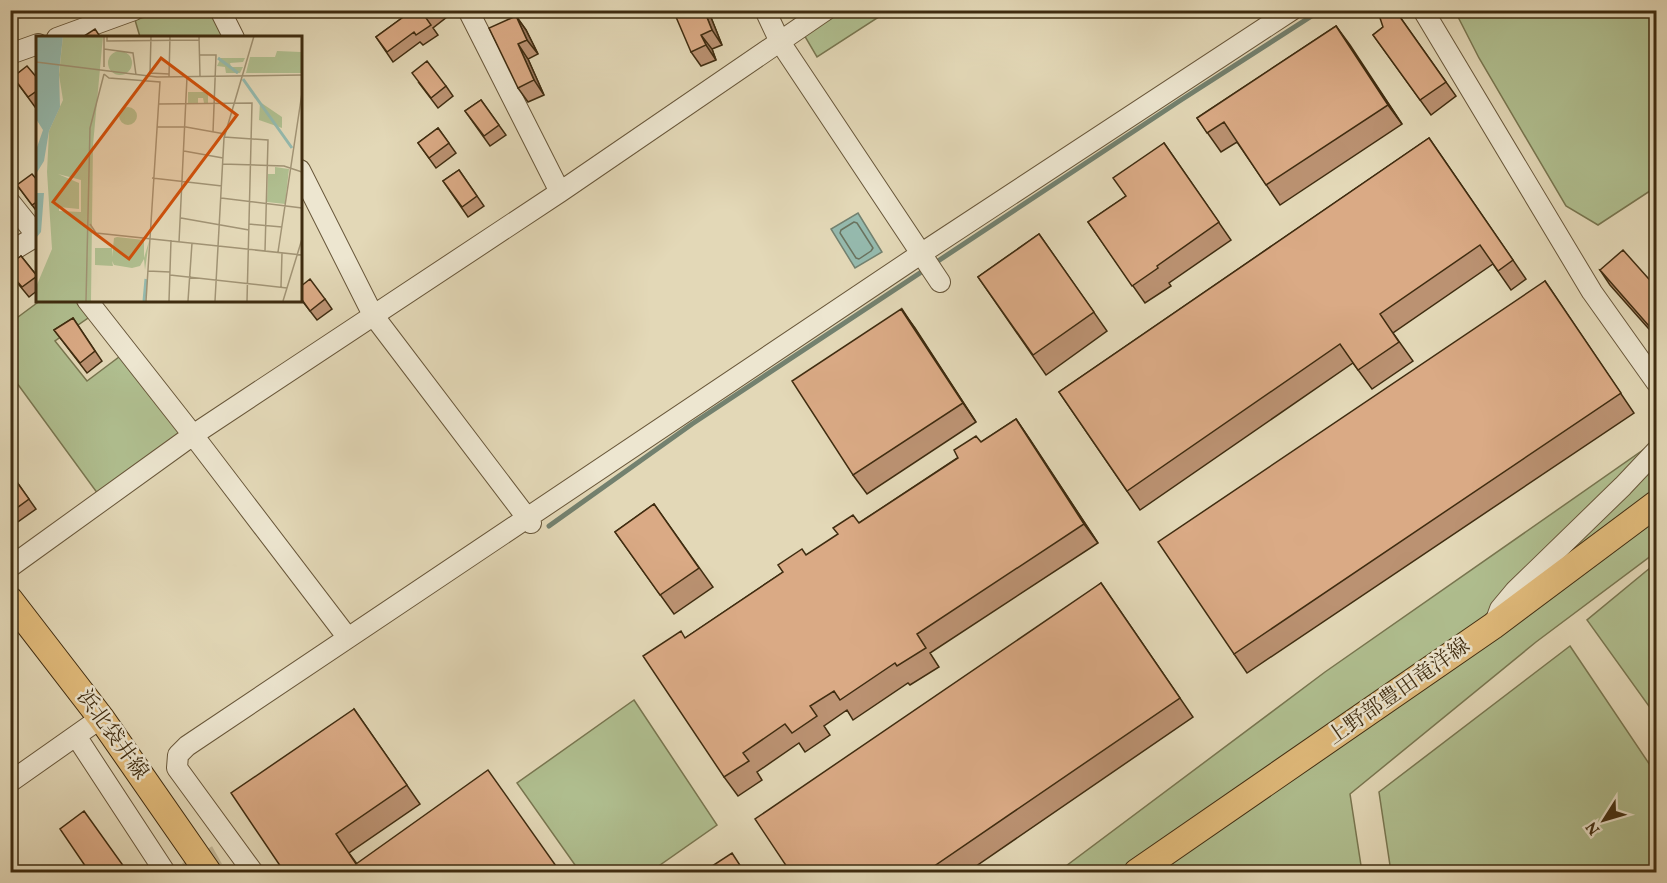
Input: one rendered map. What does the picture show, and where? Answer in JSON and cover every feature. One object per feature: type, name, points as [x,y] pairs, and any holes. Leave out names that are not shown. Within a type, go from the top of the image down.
[{"type":"main road","name":"上野部豊田竜洋線","points":[[1137,873],[1493,626],[1656,504]]},
{"type":"main road","name":"浜北袋井線","points":[[10,600],[101,718],[219,857]]},
{"type":"street","points":[[62,36],[134,10]]},
{"type":"street","points":[[220,10],[233,36]]},
{"type":"street","points":[[468,10],[560,192]]},
{"type":"street","points":[[765,10],[780,42],[940,282]]},
{"type":"street","points":[[10,567],[193,435],[560,192],[826,10]]},
{"type":"street","points":[[253,873],[219,857],[177,768],[178,755],[187,746],[530,520],[1292,10]]},
{"type":"street","points":[[1423,10],[1592,292],[1656,382]]},
{"type":"street","points":[[10,54],[36,45]]},
{"type":"street","points":[[302,174],[373,315],[530,520]]},
{"type":"street","points":[[10,202],[36,235]]},
{"type":"street","points":[[10,252],[36,237]]},
{"type":"street","points":[[89,302],[348,638]]},
{"type":"street","points":[[1493,626],[1500,609],[1515,591],[1656,451]]},
{"type":"street","points":[[10,782],[101,718]]},
{"type":"street","points":[[76,736],[165,873]]},
{"type":"green space","points":[[164,11],[210,11],[222,36],[140,36],[135,20]]},
{"type":"green space","points":[[826,11],[888,11],[817,57],[800,28]]},
{"type":"green space","points":[[1455,11],[1656,11],[1656,187],[1598,225],[1566,206],[1479,58]]},
{"type":"green space","points":[[38,302],[83,302],[91,316],[55,341],[87,381],[127,351],[188,428],[98,494],[11,375],[10,323]]},
{"type":"green space","points":[[1656,441],[1656,552],[1536,642],[1350,794],[1362,872],[1058,872],[1325,672]]},
{"type":"green space","points":[[1656,563],[1656,716],[1587,620]]},
{"type":"green space","points":[[1570,646],[1656,774],[1656,872],[1391,872],[1379,792]]},
{"type":"green space","points":[[634,700],[717,825],[650,872],[580,872],[517,783]]},
{"type":"water","points":[[858,213],[882,252],[855,268],[831,229]]},
{"type":"building","points":[[413,10],[436,10],[426,18],[431,25],[416,35],[414,32],[387,52],[376,37]]},
{"type":"building","points":[[673,10],[704,10],[712,30],[701,35],[706,45],[691,52]]},
{"type":"building","points":[[1390,10],[1395,10],[1446,82],[1420,100],[1373,35],[1383,27],[1380,18]]},
{"type":"building","points":[[516,16],[527,40],[518,44],[534,80],[518,88],[489,28]]},
{"type":"building","points":[[1336,26],[1388,105],[1266,185],[1224,122],[1207,133],[1197,118]]},
{"type":"building","points":[[95,29],[100,36],[84,36]]},
{"type":"building","points":[[427,61],[446,86],[431,98],[412,73]]},
{"type":"building","points":[[27,66],[36,77],[36,91],[28,97],[13,77]]},
{"type":"building","points":[[481,100],[499,125],[484,136],[465,111]]},
{"type":"building","points":[[438,128],[449,143],[429,158],[418,143]]},
{"type":"building","points":[[1429,138],[1513,260],[1498,271],[1480,245],[1380,314],[1399,342],[1358,370],[1340,344],[1127,491],[1059,392]]},
{"type":"building","points":[[1164,143],[1219,222],[1132,286],[1088,222],[1126,196],[1113,178]]},
{"type":"building","points":[[459,170],[477,196],[462,207],[443,181]]},
{"type":"building","points":[[32,174],[36,179],[36,202],[32,205],[17,185]]},
{"type":"building","points":[[1039,234],[1094,312],[1033,355],[978,277]]},
{"type":"building","points":[[1623,250],[1656,287],[1656,334],[1600,270]]},
{"type":"building","points":[[21,256],[36,277],[22,287],[10,273],[10,264]]},
{"type":"building","points":[[310,279],[325,299],[310,311],[302,300],[302,285]]},
{"type":"building","points":[[1545,281],[1621,393],[1234,654],[1158,542]]},
{"type":"building","points":[[901,309],[963,403],[853,475],[792,381]]},
{"type":"building","points":[[73,318],[95,351],[80,363],[54,330]]},
{"type":"building","points":[[1016,419],[1084,524],[917,634],[926,648],[897,666],[895,663],[840,700],[834,691],[810,706],[817,716],[792,733],[785,724],[743,753],[749,761],[724,777],[643,656],[681,631],[685,638],[783,572],[778,565],[802,549],[806,555],[838,534],[833,528],[853,515],[859,523],[958,458],[954,450],[976,436],[981,442]]},
{"type":"building","points":[[14,478],[29,499],[10,513],[10,481]]},
{"type":"building","points":[[654,504],[699,568],[660,595],[615,532]]},
{"type":"building","points":[[1101,583],[1180,698],[924,873],[791,873],[755,819]]},
{"type":"building","points":[[354,709],[407,785],[336,834],[356,864],[488,770],[561,873],[285,873],[231,793]]},
{"type":"building","points":[[84,811],[127,871],[124,873],[90,873],[60,829]]},
{"type":"building","points":[[732,853],[745,873],[708,873],[706,870]]},
{"type":"waterway","points":[[549,526],[692,424],[1321,10]]},
{"type":"tunnel","points":[[187,872],[217,855]]}]
